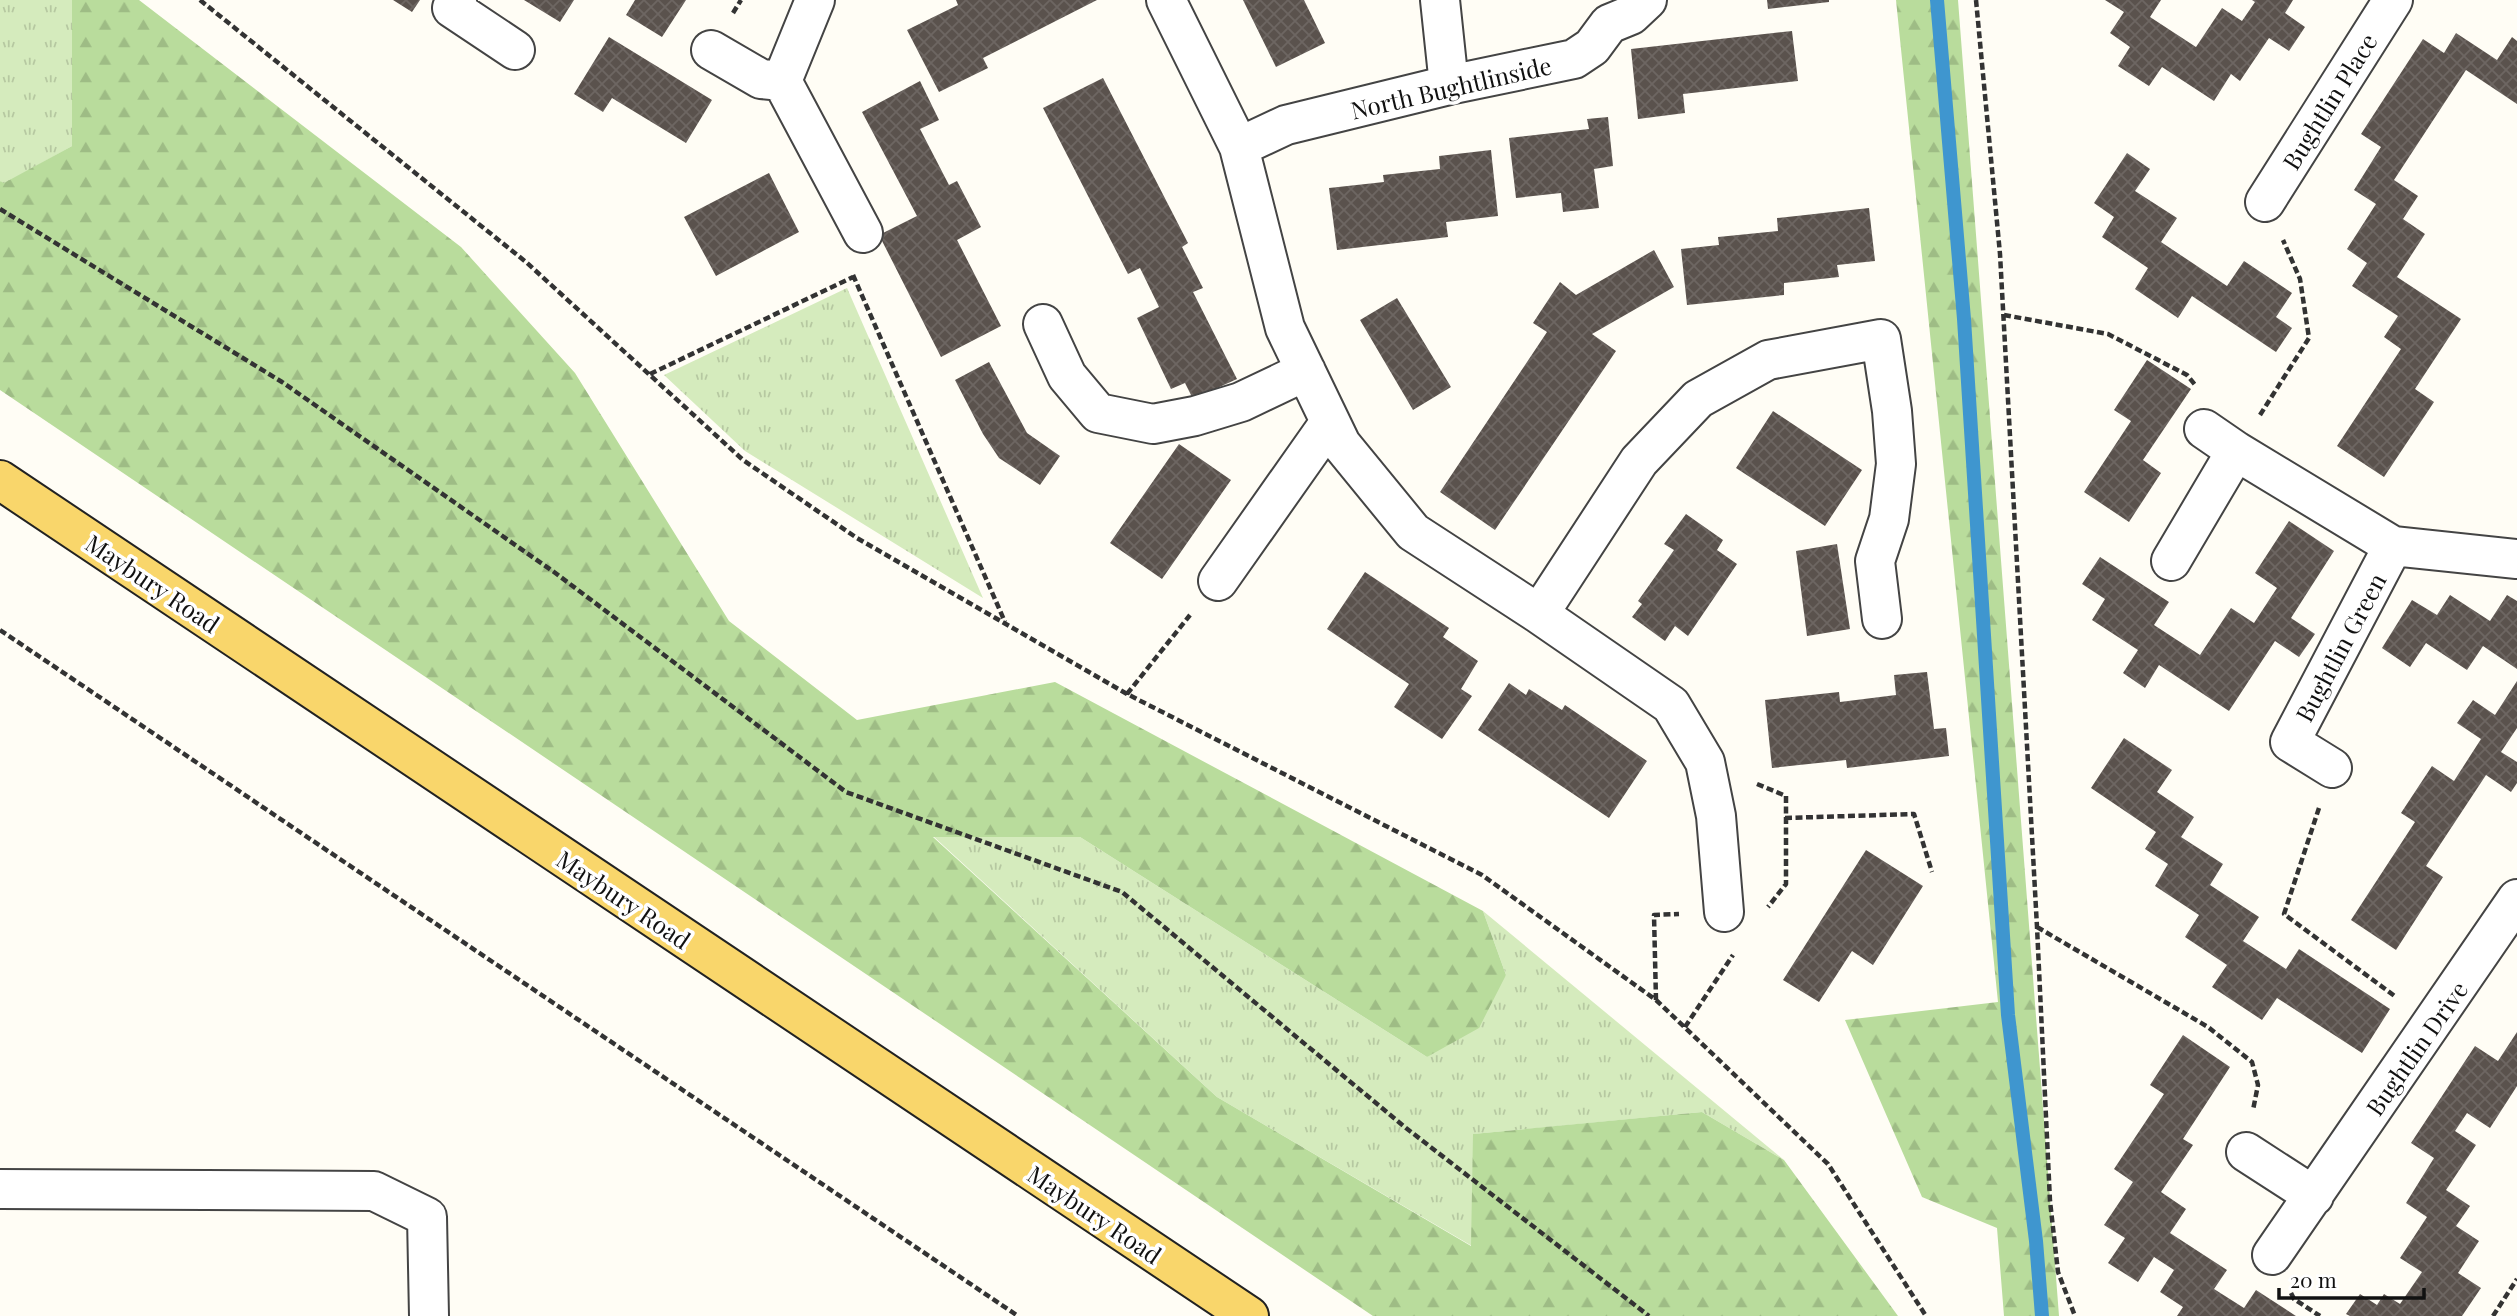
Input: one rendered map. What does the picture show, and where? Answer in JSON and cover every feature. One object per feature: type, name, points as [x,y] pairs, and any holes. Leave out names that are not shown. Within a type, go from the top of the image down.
[{"type":"main road","name":"Maybury Road","points":[[0,480],[1249,1316]]},
{"type":"street","points":[[457,0],[452,8],[515,50]]},
{"type":"street","points":[[782,81],[815,0]]},
{"type":"street","points":[[1166,0],[1239,147],[1285,328],[1341,444],[1413,532],[1671,705],[1705,762],[1737,921]]},
{"type":"street","points":[[1440,0],[1449,85]]},
{"type":"street","name":"North Bughtlinside","points":[[1239,147],[1286,125],[1449,85],[1574,59],[1592,47],[1609,24],[1631,15],[1647,0]]},
{"type":"street","name":"Bughtlin Place","points":[[2265,202],[2393,0]]},
{"type":"street","points":[[711,50],[761,79],[782,81]]},
{"type":"street","points":[[782,81],[863,233]]},
{"type":"street","points":[[1043,324],[1067,376],[1098,412],[1153,424],[1195,416],[1241,402],[1306,372]]},
{"type":"street","points":[[1539,614],[1639,461],[1698,399],[1768,360],[1881,340],[1892,411],[1896,464],[1889,519],[1875,561],[1882,619]]},
{"type":"street","points":[[1218,581],[1330,422]]},
{"type":"street","name":"Bughtlin Green","points":[[2204,429],[2393,546],[2517,559]]},
{"type":"street","points":[[2171,561],[2236,451]]},
{"type":"street","name":"Bughtlin Green","points":[[2332,768],[2290,742],[2393,546]]},
{"type":"street","name":"Bughtlin Drive","points":[[2272,1255],[2515,909]]},
{"type":"street","points":[[2246,1152],[2314,1196]]},
{"type":"street","points":[[0,1189],[374,1191],[427,1217],[429,1316]]},
{"type":"path","points":[[200,0],[526,262],[743,460],[857,538],[1127,694],[1482,875],[1656,1000],[1828,1164],[1926,1316]]},
{"type":"path","points":[[1976,0],[2004,315],[2050,1200],[2058,1272],[2076,1316]]},
{"type":"path","points":[[2236,451],[2309,338],[2300,279],[2265,202]]},
{"type":"path","points":[[0,209],[282,382],[554,572],[846,792],[1122,891],[1405,1128],[1648,1316]]},
{"type":"path","points":[[863,233],[853,277],[1005,623]]},
{"type":"path","points":[[650,374],[853,277]]},
{"type":"path","points":[[2004,315],[2108,334],[2187,375],[2206,397],[2204,429]]},
{"type":"path","points":[[1127,694],[1218,581]]},
{"type":"path","points":[[0,630],[1018,1316]]},
{"type":"path","points":[[1685,1027],[1737,921],[1786,884],[1786,796],[1705,762]]},
{"type":"path","points":[[2332,768],[2284,914],[2433,1024]]},
{"type":"path","points":[[1786,818],[1914,814],[1932,872]]},
{"type":"path","points":[[1656,1000],[1654,915],[1737,921]]},
{"type":"path","points":[[2037,927],[2208,1027],[2252,1062],[2258,1085],[2246,1152]]},
{"type":"path","points":[[2493,1316],[2517,1279]]},
{"type":"green space","points":[[0,0],[72,0],[72,146],[4,184],[0,181]]},
{"type":"green space","points":[[72,0],[139,0],[461,247],[575,373],[729,621],[857,720],[1055,682],[1483,911],[1506,975],[1479,1028],[1427,1057],[1080,837],[933,837],[1217,1097],[1471,1246],[1473,1134],[1702,1112],[1784,1160],[1898,1316],[1373,1316],[0,390],[0,181],[4,183],[72,146]]},
{"type":"green space","points":[[1896,0],[1958,0],[2059,1316],[2004,1316],[1997,1228],[1922,1197],[1845,1020],[1998,1002]]},
{"type":"green space","points":[[847,288],[983,598],[745,451],[664,375]]},
{"type":"green space","points":[[933,836],[1080,837],[1427,1057],[1506,975],[1483,911],[1784,1160],[1702,1112],[1474,1134],[1472,1246],[1217,1097]]},
{"type":"building","points":[[393,0],[420,0],[412,12]]},
{"type":"building","points":[[524,0],[574,0],[560,22]]},
{"type":"building","points":[[635,0],[686,0],[662,37],[626,15]]},
{"type":"building","points":[[956,0],[1097,0],[983,58],[988,68],[939,92],[907,30],[958,5]]},
{"type":"building","points":[[1243,0],[1304,0],[1325,43],[1276,67]]},
{"type":"building","points":[[1767,0],[1829,0],[1829,2],[1768,9]]},
{"type":"building","points":[[2105,0],[2161,0],[2150,17],[2196,47],[2222,8],[2242,21],[2255,2],[2252,0],[2293,0],[2285,13],[2305,27],[2289,51],[2269,38],[2240,81],[2231,74],[2214,101],[2162,67],[2149,86],[2118,66],[2130,47],[2110,33],[2124,12]]},
{"type":"building","points":[[1792,31],[1798,81],[1683,94],[1685,113],[1638,119],[1631,49]]},
{"type":"building","points":[[2456,33],[2497,60],[2512,37],[2517,41],[2517,104],[2466,70],[2394,180],[2418,196],[2403,219],[2425,234],[2397,277],[2461,319],[2415,389],[2434,402],[2384,477],[2337,446],[2401,349],[2384,337],[2398,316],[2352,286],[2367,263],[2347,249],[2376,204],[2354,190],[2381,147],[2361,134],[2423,39],[2444,53]]},
{"type":"building","points":[[609,37],[712,100],[686,143],[612,98],[603,112],[574,94]]},
{"type":"building","points":[[1103,78],[1188,243],[1182,247],[1203,288],[1193,292],[1237,379],[1193,399],[1185,383],[1171,389],[1137,318],[1159,307],[1140,268],[1128,274],[1043,108]]},
{"type":"building","points":[[920,81],[939,120],[920,129],[949,185],[957,181],[981,227],[957,240],[1001,326],[941,357],[879,235],[917,216],[862,112]]},
{"type":"building","points":[[1608,117],[1613,166],[1594,169],[1599,208],[1563,212],[1561,193],[1516,198],[1509,138],[1589,129],[1587,119]]},
{"type":"building","points":[[1491,150],[1498,216],[1446,222],[1448,237],[1337,250],[1329,188],[1384,182],[1383,175],[1440,169],[1439,156]]},
{"type":"building","points":[[2127,153],[2150,169],[2135,191],[2177,218],[2161,242],[2227,286],[2244,261],[2292,293],[2276,317],[2292,328],[2276,352],[2192,296],[2178,318],[2135,289],[2148,268],[2102,237],[2114,217],[2094,203]]},
{"type":"building","points":[[769,173],[799,232],[716,276],[684,217]]},
{"type":"building","points":[[1869,208],[1875,261],[1837,265],[1839,277],[1784,283],[1784,295],[1687,305],[1681,249],[1719,245],[1718,237],[1778,231],[1777,218]]},
{"type":"building","points":[[1654,250],[1674,287],[1592,334],[1616,351],[1495,530],[1440,492],[1547,332],[1533,323],[1560,282],[1576,295]]},
{"type":"building","points":[[1397,298],[1451,387],[1413,410],[1360,320]]},
{"type":"building","points":[[2147,360],[2191,389],[2143,460],[2161,473],[2129,522],[2084,492],[2131,421],[2114,410]]},
{"type":"building","points":[[989,362],[1027,433],[1060,456],[1040,485],[999,458],[983,434],[955,380]]},
{"type":"building","points":[[1773,411],[1862,470],[1825,526],[1736,468]]},
{"type":"building","points":[[1179,444],[1231,480],[1162,579],[1110,543]]},
{"type":"building","points":[[1686,514],[1723,540],[1717,550],[1737,564],[1688,636],[1675,626],[1665,641],[1632,617],[1642,604],[1638,601],[1674,550],[1664,544]]},
{"type":"building","points":[[2289,521],[2334,551],[2291,618],[2315,634],[2299,657],[2275,641],[2229,711],[2159,665],[2145,688],[2123,673],[2138,650],[2092,620],[2105,599],[2082,584],[2100,557],[2169,602],[2154,625],[2200,655],[2231,608],[2254,623],[2277,588],[2255,573]]},
{"type":"building","points":[[1837,544],[1850,629],[1807,636],[1796,551]]},
{"type":"building","points":[[1365,572],[1449,628],[1443,637],[1478,661],[1461,689],[1472,696],[1442,739],[1394,707],[1409,684],[1327,629]]},
{"type":"building","points":[[2450,595],[2490,621],[2507,595],[2517,601],[2517,669],[2483,646],[2467,670],[2426,643],[2410,667],[2382,648],[2412,600],[2437,615]]},
{"type":"building","points":[[1927,672],[1934,729],[1946,728],[1949,756],[1847,768],[1846,760],[1772,768],[1765,700],[1839,692],[1840,702],[1896,695],[1894,675]]},
{"type":"building","points":[[2517,681],[2517,728],[2501,752],[2517,762],[2517,783],[2511,792],[2486,775],[2426,866],[2443,877],[2396,950],[2351,920],[2415,822],[2401,813],[2432,766],[2454,781],[2481,739],[2457,723],[2473,700],[2495,715]]},
{"type":"building","points":[[1509,683],[1526,695],[1529,689],[1562,710],[1565,705],[1647,761],[1609,818],[1478,730]]},
{"type":"building","points":[[2124,738],[2172,770],[2157,792],[2194,817],[2181,837],[2223,864],[2210,885],[2259,917],[2243,941],[2286,969],[2299,949],[2390,1009],[2362,1053],[2277,998],[2262,1020],[2212,987],[2227,965],[2185,937],[2199,915],[2155,886],[2168,864],[2145,849],[2156,832],[2091,788]]},
{"type":"building","points":[[1866,850],[1923,886],[1873,965],[1852,951],[1819,1002],[1783,980]]},
{"type":"building","points":[[2517,1032],[2517,1086],[2490,1128],[2467,1113],[2455,1131],[2476,1145],[2446,1190],[2470,1206],[2456,1226],[2479,1241],[2458,1273],[2481,1288],[2462,1316],[2346,1314],[2360,1294],[2377,1305],[2384,1294],[2400,1304],[2422,1272],[2400,1258],[2427,1217],[2406,1203],[2434,1158],[2411,1143],[2475,1046],[2498,1061]]},
{"type":"building","points":[[2183,1035],[2230,1067],[2183,1139],[2193,1145],[2161,1192],[2186,1209],[2170,1233],[2227,1270],[2214,1289],[2244,1308],[2256,1290],[2296,1316],[2177,1316],[2183,1307],[2160,1292],[2174,1270],[2154,1257],[2138,1282],[2108,1263],[2125,1238],[2104,1225],[2133,1182],[2114,1169],[2164,1094],[2150,1085]]},
{"type":"waterway","points":[[1937,0],[1964,319],[2008,1015],[2036,1241],[2042,1316]]}]
